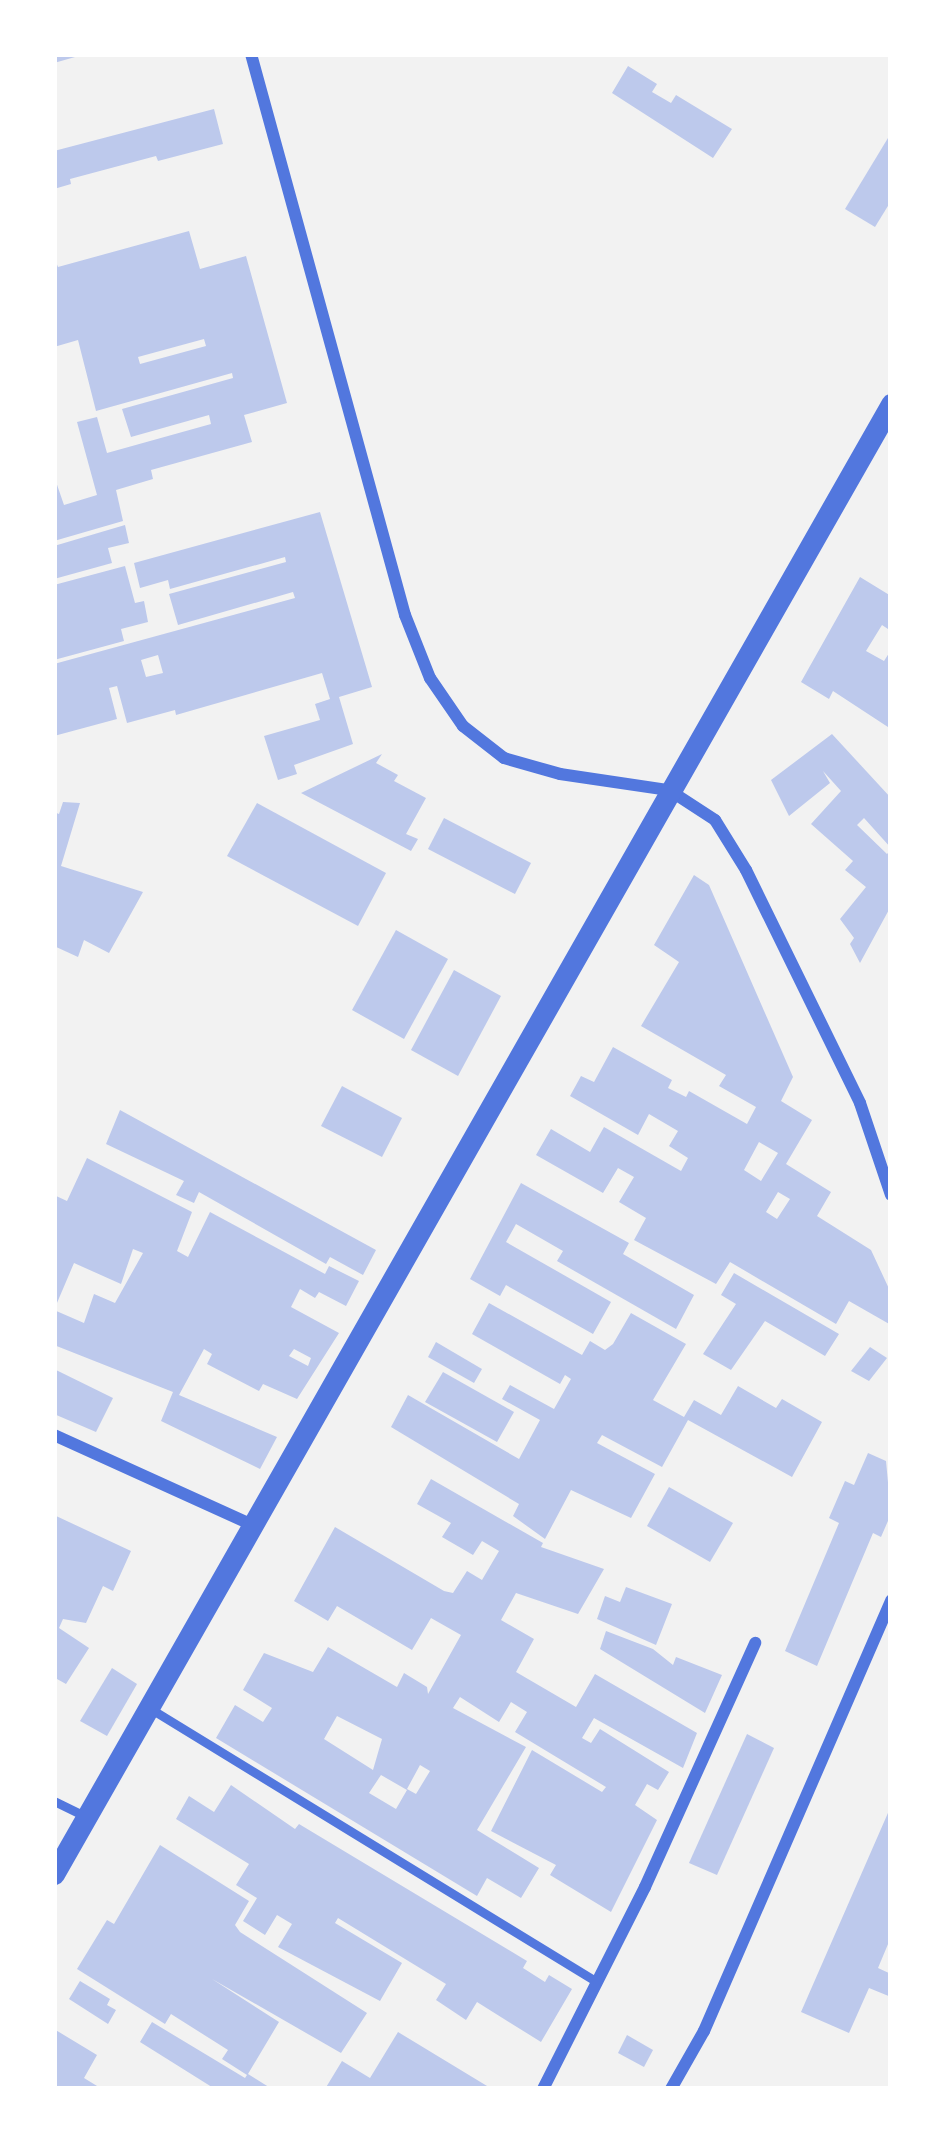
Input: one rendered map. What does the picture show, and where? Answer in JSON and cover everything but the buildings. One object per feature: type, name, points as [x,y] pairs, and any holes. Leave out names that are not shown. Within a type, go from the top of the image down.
[{"type":"street","points":[[251,54],[405,615],[430,678],[463,726],[504,758],[560,773],[669,790],[715,820],[746,870],[860,1103],[891,1195]]},
{"type":"street","points":[[54,1874],[891,404]]},
{"type":"street","points":[[54,1435],[256,1526]]},
{"type":"street","points":[[671,2089],[704,2031],[891,1600]]},
{"type":"street","points":[[543,2089],[754,1642]]},
{"type":"lane","points":[[151,1709],[597,1982]]},
{"type":"lane","points":[[54,1801],[87,1817]]}]
